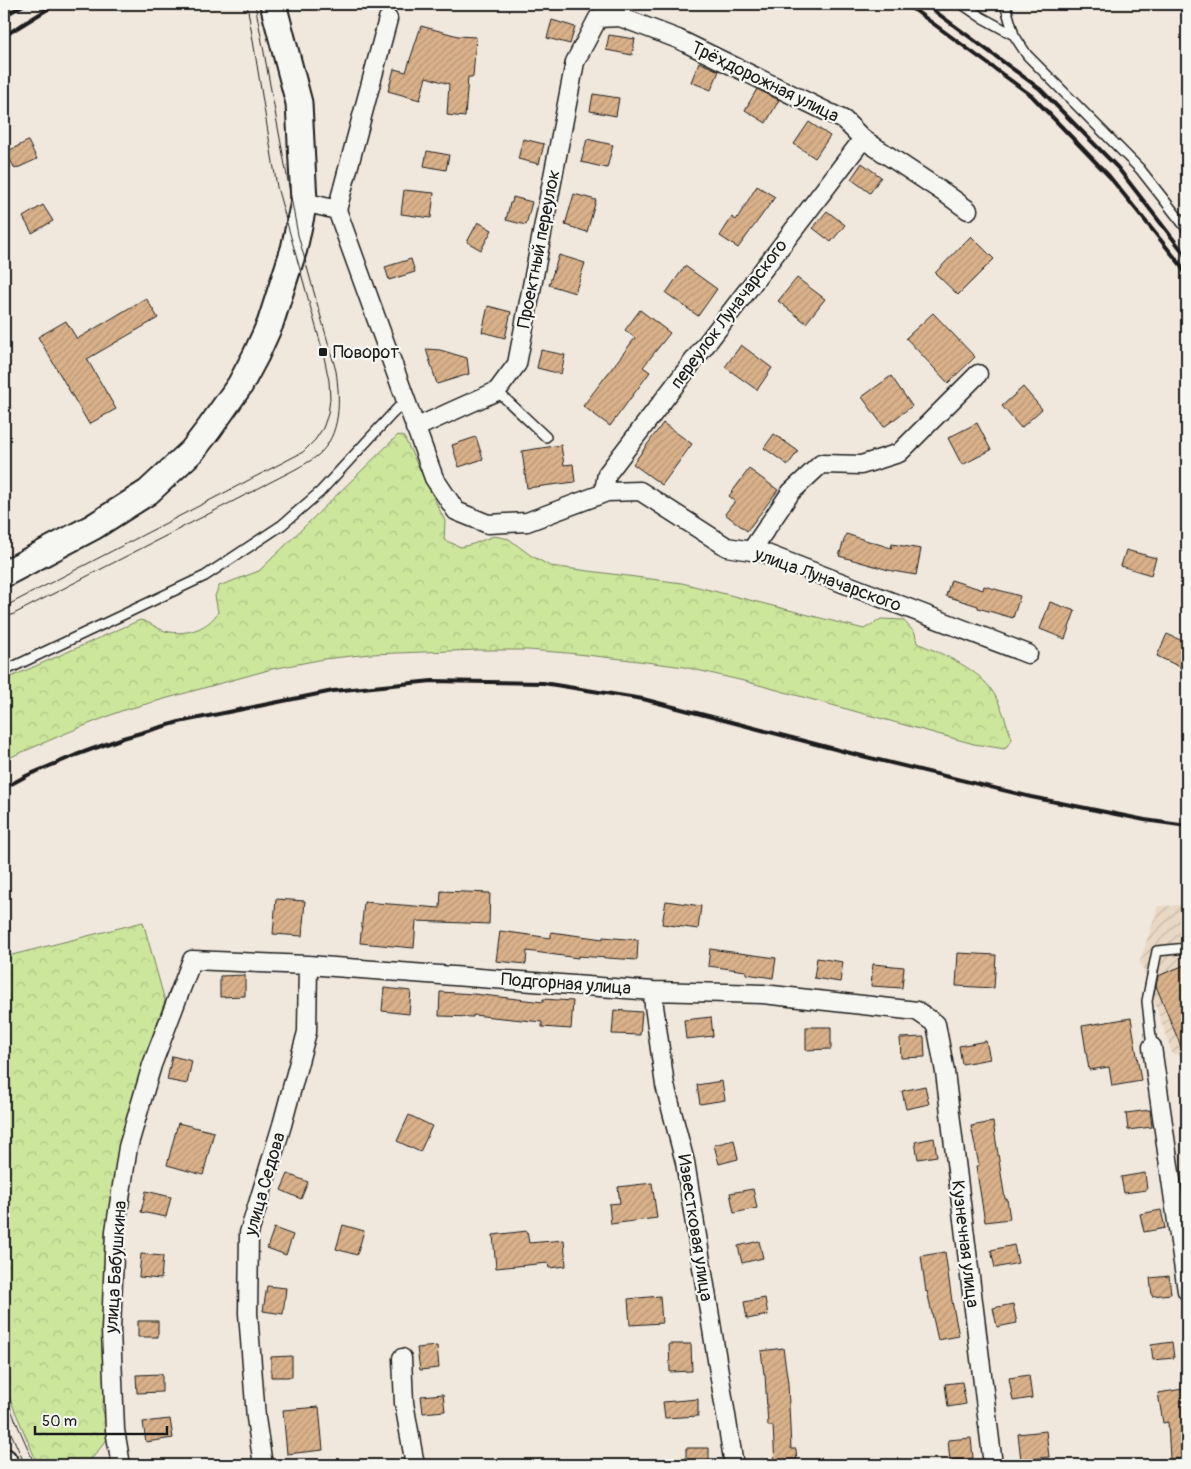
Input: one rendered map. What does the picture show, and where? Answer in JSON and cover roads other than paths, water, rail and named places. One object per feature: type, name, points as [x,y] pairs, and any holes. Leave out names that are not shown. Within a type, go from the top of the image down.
[{"type":"main road","points":[[4,574],[93,527],[121,511],[148,492],[192,451],[226,407],[256,355],[270,324],[298,235],[304,202],[299,103],[273,4]]},
{"type":"main road","points":[[4,1461],[6,1465]]},
{"type":"street","name":"Трёхдорожная улица","points":[[598,18],[620,17],[678,39],[844,120],[863,140],[968,210]]},
{"type":"street","name":"Проектный переулок","points":[[497,391],[516,364],[575,62],[598,18]]},
{"type":"street","points":[[304,202],[337,210],[388,19]]},
{"type":"street","name":"переулок Луначарского","points":[[607,492],[605,485],[607,474],[863,140]]},
{"type":"street","name":"улица Луначарского","points":[[337,210],[434,478],[456,510],[488,524],[527,522],[607,492],[640,491],[727,548],[764,553],[1028,654]]},
{"type":"street","points":[[751,551],[791,492],[821,464],[862,465],[899,453],[978,374]]},
{"type":"street","points":[[415,428],[497,391]]},
{"type":"street","name":"Подгорная улица","points":[[192,960],[308,965],[653,990],[763,994],[917,1011],[936,1024]]},
{"type":"street","name":"улица Бабушкина","points":[[121,1465],[115,1430],[111,1330],[115,1231],[128,1147],[152,1065],[192,960]]},
{"type":"street","name":"улица Седова","points":[[263,1465],[256,1418],[248,1313],[249,1232],[282,1125],[307,1032],[308,965]]},
{"type":"street","name":"Известковая улица","points":[[653,990],[664,1076],[685,1162],[734,1465]]},
{"type":"street","name":"Кузнечная улица","points":[[936,1024],[945,1072],[993,1465]]},
{"type":"street","points":[[1152,1047],[1187,1291]]},
{"type":"street","points":[[402,1358],[404,1403],[415,1465]]},
{"type":"lane","points":[[962,4],[1014,35]]},
{"type":"lane","points":[[1005,4],[1014,35],[1027,55],[1140,169],[1187,229]]},
{"type":"lane","points":[[497,391],[546,437]]},
{"type":"lane","points":[[4,671],[206,576],[282,525],[320,492],[405,400]]},
{"type":"lane","points":[[1152,1047],[1147,1001],[1157,950],[1187,948]]},
{"type":"tram line","points":[[4,607],[303,452],[315,440],[323,428],[328,414],[330,399],[329,381],[323,352],[277,187],[247,4]]},
{"type":"tram line","points":[[4,619],[309,462],[317,456],[331,438],[335,427],[338,405],[336,371],[298,235],[255,4]]},
{"type":"tram line","points":[[4,1394],[35,1465]]},
{"type":"tram line","points":[[4,1417],[25,1465]]},
{"type":"railway","points":[[4,16],[25,4]]},
{"type":"railway","points":[[4,36],[56,4]]},
{"type":"railway","points":[[901,4],[916,11],[1032,96],[1109,176],[1180,264],[1187,278]]},
{"type":"railway","points":[[925,4],[1040,89],[1118,168],[1187,257]]},
{"type":"railway","points":[[4,788],[28,775],[123,738],[179,722],[333,691],[432,681],[543,683],[643,699],[854,754],[1031,797],[1145,820],[1187,826]]},
{"type":"place","name":"Поворот","points":[[323,352]]}]
